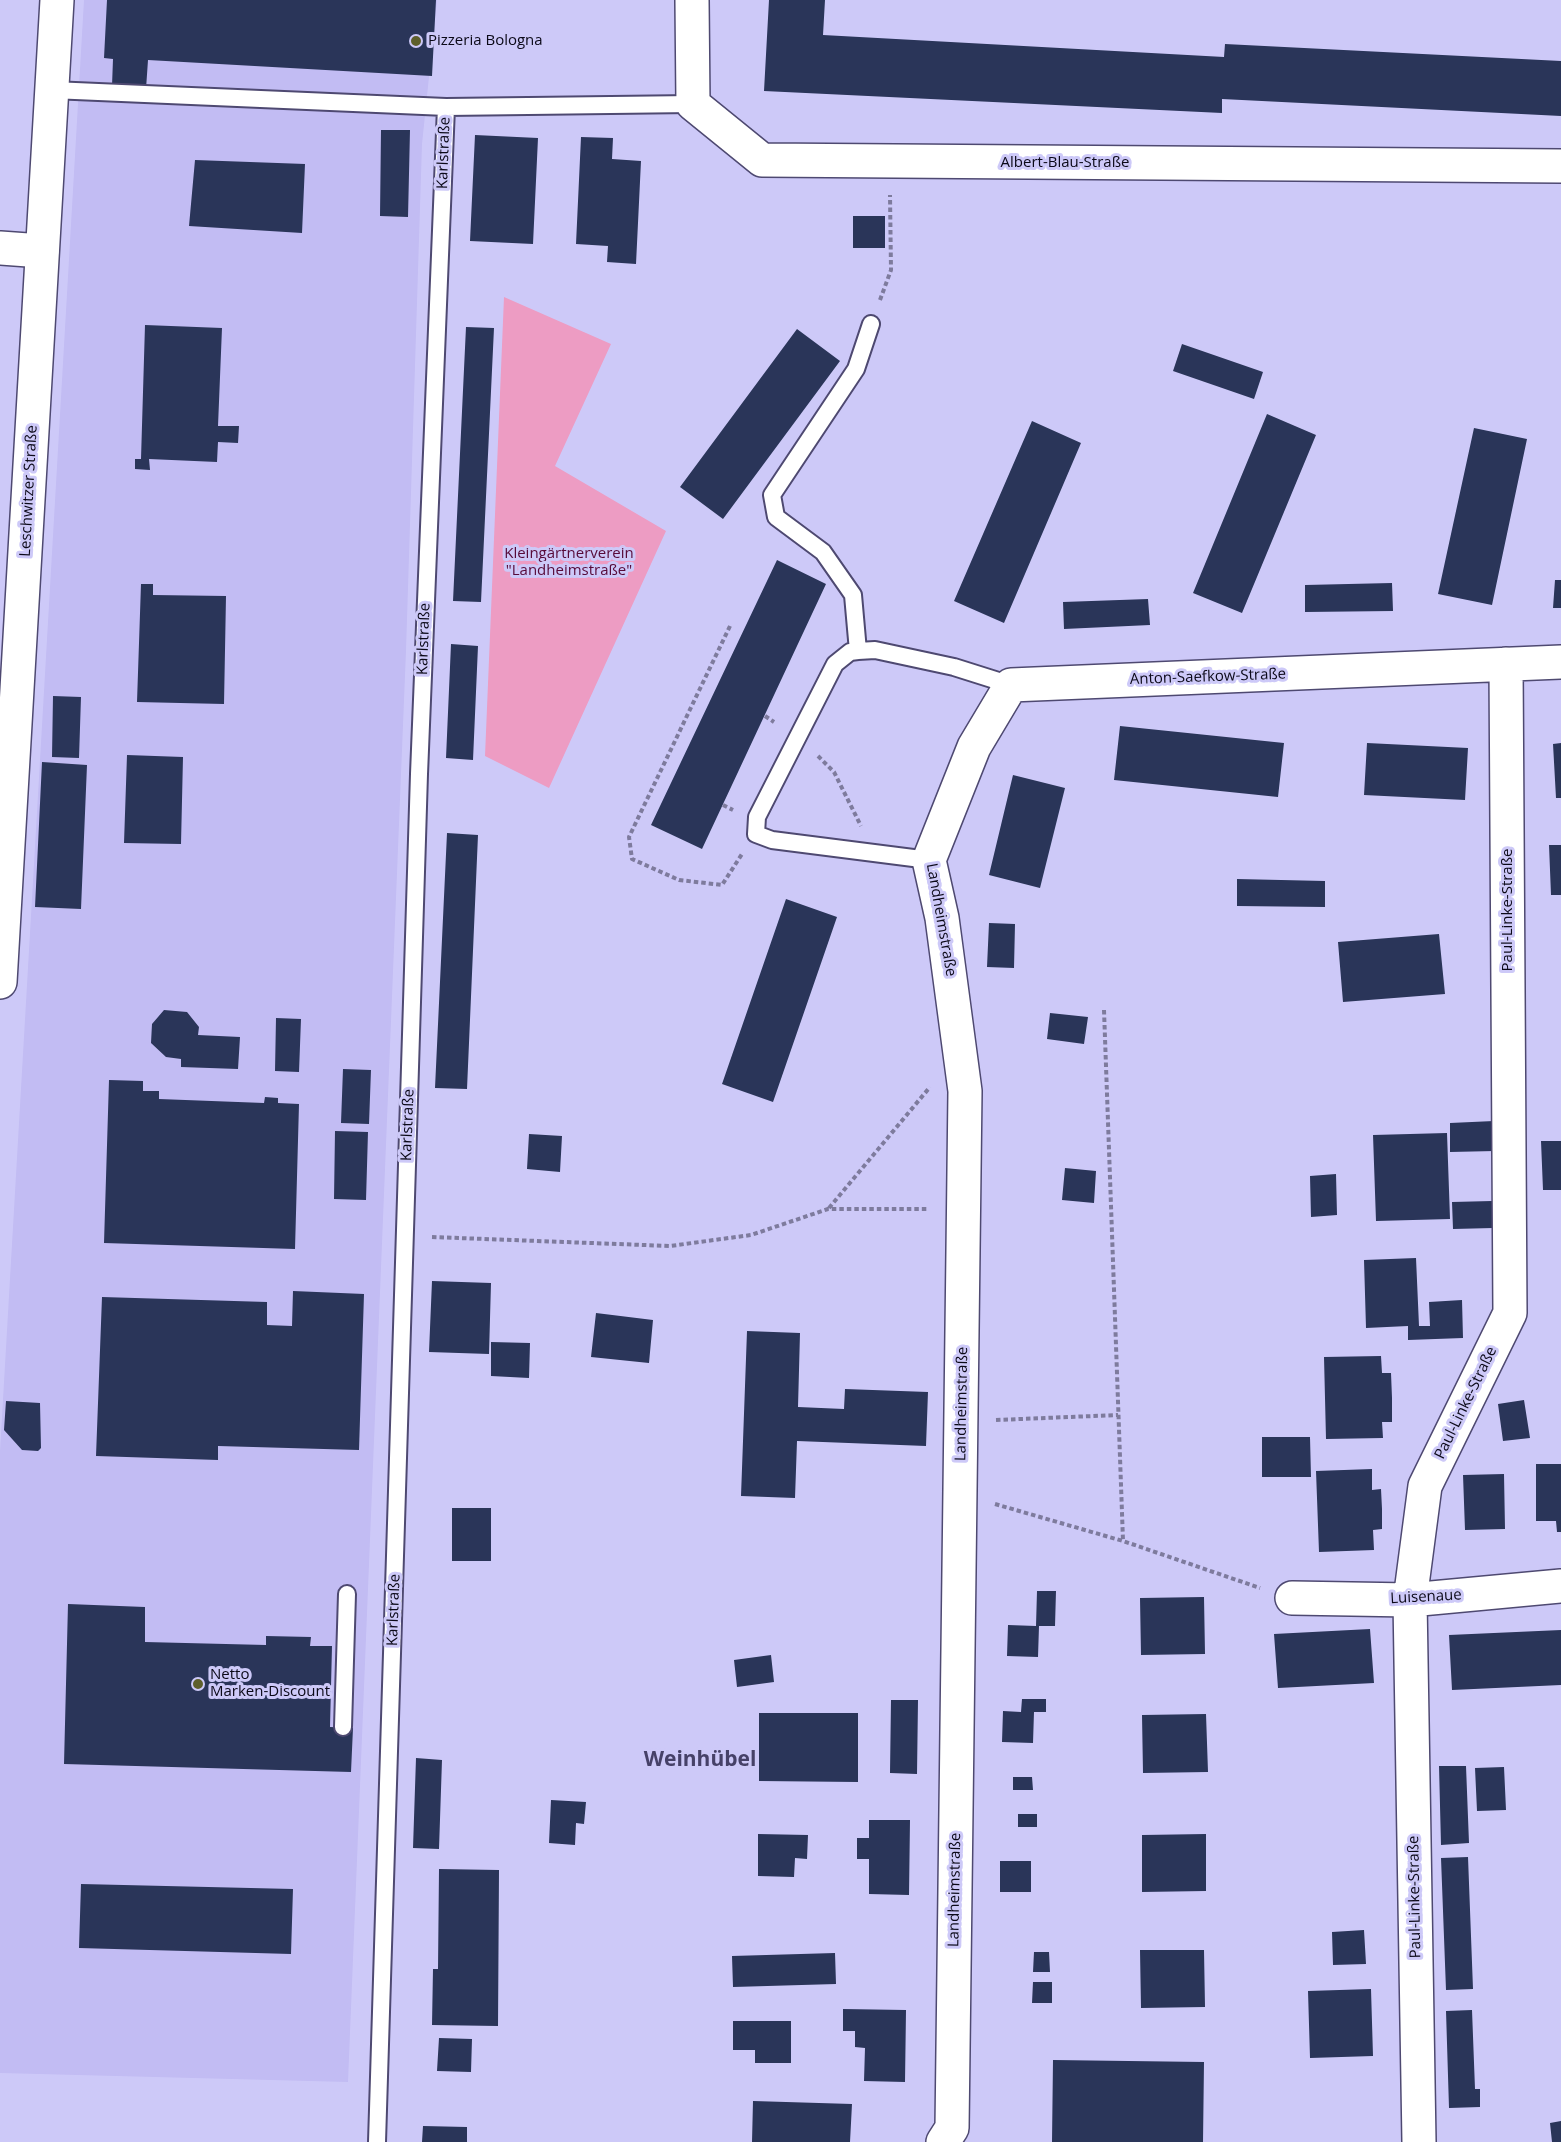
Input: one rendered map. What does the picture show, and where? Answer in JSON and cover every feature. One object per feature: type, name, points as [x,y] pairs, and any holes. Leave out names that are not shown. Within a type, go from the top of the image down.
[{"type":"street","name":"Leschwitzer Straße","points":[[0,982],[57,0]]},
{"type":"street","points":[[692,0],[693,104]]},
{"type":"street","name":"Albert-Blau-Straße","points":[[693,104],[762,160],[1561,166]]},
{"type":"street","points":[[0,248],[42,251]]},
{"type":"street","name":"Anton-Saefkow-Straße","points":[[1011,685],[1561,662]]},
{"type":"street","name":"Paul-Linke-Straße","points":[[1419,2142],[1410,1600],[1425,1486],[1510,1313],[1506,664]]},
{"type":"street","name":"Landheimstraße","points":[[943,2142],[952,2128],[966,1091],[942,918],[929,860],[974,747],[1011,685]]},
{"type":"street","name":"Luisenaue","points":[[1292,1598],[1410,1600],[1561,1587]]},
{"type":"lane","points":[[52,90],[446,107],[693,104]]},
{"type":"lane","name":"Karlstraße","points":[[377,2142],[418,786],[446,107]]},
{"type":"lane","points":[[871,324],[856,369],[825,419],[772,495],[776,518],[823,552],[853,595],[858,651],[850,652],[835,664],[757,817],[756,834],[772,840],[929,860]]},
{"type":"lane","name":"Anton-Saefkow-Straße","points":[[858,651],[875,650],[954,667],[1011,685]]},
{"type":"lane","points":[[343,1728],[347,1594]]},
{"type":"path","points":[[890,161],[891,270]]},
{"type":"path","points":[[730,626],[629,837],[632,859],[679,880],[722,885],[756,834]]},
{"type":"path","points":[[765,716],[798,736],[834,772],[876,854]]},
{"type":"path","points":[[1104,1011],[1123,1541]]},
{"type":"path","points":[[828,1209],[961,1049]]},
{"type":"path","points":[[404,1236],[670,1246],[751,1235],[828,1209],[966,1209]]},
{"type":"path","points":[[961,1421],[1118,1415]]},
{"type":"path","points":[[960,1494],[1123,1541],[1258,1588]]},
{"type":"shaded area","points":[[84,0],[437,0],[422,144],[406,651],[348,2082],[0,2073],[0,1451]]},
{"type":"green space","name":"Kleingärtnerverein \"Landheimstraße\"","points":[[504,297],[611,344],[555,466],[666,531],[549,788],[485,756]]},
{"type":"building","points":[[107,0],[436,0],[432,76],[148,60],[146,89],[112,86],[113,59],[104,58]]},
{"type":"building","points":[[769,0],[825,0],[823,35],[1224,57],[1225,44],[1561,61],[1561,116],[1222,99],[1222,113],[764,91]]},
{"type":"building","points":[[381,130],[410,130],[408,217],[380,216]]},
{"type":"building","points":[[475,135],[538,138],[533,244],[470,241]]},
{"type":"building","points":[[581,137],[613,138],[612,159],[641,161],[636,264],[607,262],[608,246],[576,244]]},
{"type":"building","points":[[195,160],[305,164],[302,233],[189,226]]},
{"type":"building","points":[[853,216],[885,216],[885,248],[853,248]]},
{"type":"building","points":[[145,325],[222,328],[218,426],[239,426],[238,443],[218,442],[217,462],[149,459],[150,470],[135,469],[135,459],[141,459]]},
{"type":"building","points":[[466,327],[494,328],[481,602],[453,601]]},
{"type":"building","points":[[797,329],[840,361],[723,519],[680,487]]},
{"type":"building","points":[[1182,344],[1263,372],[1254,399],[1173,371]]},
{"type":"building","points":[[1267,414],[1316,435],[1242,613],[1193,593]]},
{"type":"building","points":[[1032,421],[1081,443],[1004,623],[954,601]]},
{"type":"building","points":[[1474,428],[1527,439],[1492,605],[1438,594]]},
{"type":"building","points":[[777,560],[826,584],[702,849],[651,825]]},
{"type":"building","points":[[1555,580],[1561,580],[1561,608],[1553,608]]},
{"type":"building","points":[[1392,583],[1393,611],[1305,612],[1305,585]]},
{"type":"building","points":[[141,584],[153,584],[153,595],[226,596],[224,704],[137,702]]},
{"type":"building","points":[[1148,599],[1150,625],[1064,629],[1063,602]]},
{"type":"building","points":[[451,644],[478,646],[473,760],[446,758]]},
{"type":"building","points":[[53,696],[81,697],[79,758],[52,757]]},
{"type":"building","points":[[1120,726],[1284,743],[1278,797],[1114,780]]},
{"type":"building","points":[[1367,743],[1468,748],[1465,800],[1364,795]]},
{"type":"building","points":[[1561,743],[1561,798],[1556,798],[1553,744]]},
{"type":"building","points":[[127,755],[183,757],[181,844],[124,843]]},
{"type":"building","points":[[42,762],[87,765],[81,909],[35,907]]},
{"type":"building","points":[[1013,775],[1065,788],[1040,888],[989,875]]},
{"type":"building","points":[[447,833],[478,835],[467,1089],[435,1088]]},
{"type":"building","points":[[1549,845],[1561,845],[1561,895],[1551,895]]},
{"type":"building","points":[[1237,879],[1325,881],[1325,907],[1237,906]]},
{"type":"building","points":[[786,899],[837,917],[773,1102],[722,1084]]},
{"type":"building","points":[[989,923],[1015,924],[1014,968],[987,967]]},
{"type":"building","points":[[1439,934],[1445,994],[1343,1002],[1338,942]]},
{"type":"building","points":[[164,1010],[187,1012],[199,1027],[198,1035],[240,1037],[238,1069],[181,1067],[181,1059],[166,1057],[151,1043],[152,1024]]},
{"type":"building","points":[[1050,1013],[1088,1017],[1084,1044],[1047,1039]]},
{"type":"building","points":[[276,1018],[301,1019],[299,1072],[275,1071]]},
{"type":"building","points":[[343,1069],[371,1070],[369,1124],[341,1123]]},
{"type":"building","points":[[109,1080],[143,1081],[143,1091],[159,1091],[159,1099],[264,1103],[265,1097],[278,1098],[278,1103],[299,1104],[295,1249],[104,1243]]},
{"type":"building","points":[[1494,1121],[1495,1151],[1450,1152],[1450,1123]]},
{"type":"building","points":[[335,1131],[368,1132],[366,1200],[334,1199]]},
{"type":"building","points":[[1447,1133],[1450,1219],[1376,1221],[1373,1135]]},
{"type":"building","points":[[529,1134],[562,1136],[560,1172],[527,1169]]},
{"type":"building","points":[[1541,1141],[1561,1141],[1561,1190],[1543,1190]]},
{"type":"building","points":[[1065,1168],[1096,1171],[1094,1203],[1062,1200]]},
{"type":"building","points":[[1336,1174],[1337,1215],[1311,1217],[1310,1176]]},
{"type":"building","points":[[1492,1201],[1493,1228],[1453,1229],[1452,1202]]},
{"type":"building","points":[[1416,1258],[1419,1326],[1430,1326],[1429,1302],[1462,1300],[1463,1338],[1408,1340],[1408,1326],[1366,1328],[1364,1260]]},
{"type":"building","points":[[432,1281],[491,1283],[489,1354],[429,1352]]},
{"type":"building","points":[[293,1291],[364,1294],[359,1450],[218,1446],[218,1460],[96,1456],[102,1297],[267,1302],[267,1325],[292,1326]]},
{"type":"building","points":[[596,1313],[653,1320],[649,1363],[591,1357]]},
{"type":"building","points":[[747,1331],[800,1333],[798,1407],[844,1409],[845,1389],[928,1392],[926,1446],[797,1441],[795,1498],[741,1496]]},
{"type":"building","points":[[491,1342],[530,1343],[529,1378],[491,1376]]},
{"type":"building","points":[[1381,1356],[1382,1373],[1391,1373],[1392,1398],[1392,1422],[1382,1422],[1383,1438],[1326,1439],[1324,1357]]},
{"type":"building","points":[[1524,1400],[1530,1438],[1503,1441],[1498,1404]]},
{"type":"building","points":[[6,1401],[40,1403],[41,1448],[38,1451],[22,1450],[4,1430]]},
{"type":"building","points":[[1262,1437],[1310,1437],[1311,1477],[1262,1477]]},
{"type":"building","points":[[1536,1464],[1561,1464],[1561,1532],[1557,1532],[1556,1521],[1536,1521]]},
{"type":"building","points":[[1372,1469],[1372,1490],[1381,1489],[1382,1509],[1382,1529],[1373,1530],[1374,1550],[1319,1552],[1316,1471]]},
{"type":"building","points":[[1504,1474],[1505,1529],[1465,1530],[1463,1475]]},
{"type":"building","points":[[452,1508],[491,1508],[491,1561],[452,1561]]},
{"type":"building","points":[[1037,1591],[1056,1591],[1055,1626],[1039,1626],[1038,1657],[1007,1656],[1008,1625],[1036,1626]]},
{"type":"building","points":[[1204,1597],[1205,1654],[1141,1655],[1140,1598]]},
{"type":"building","name":"Netto Marken-Discount","points":[[68,1604],[145,1607],[145,1642],[266,1645],[266,1636],[311,1637],[310,1646],[332,1646],[330,1727],[353,1728],[351,1772],[64,1764]]},
{"type":"building","points":[[1370,1629],[1374,1683],[1278,1688],[1274,1634]]},
{"type":"building","points":[[1561,1630],[1561,1685],[1452,1690],[1449,1635]]},
{"type":"building","points":[[771,1655],[774,1682],[737,1687],[734,1660]]},
{"type":"building","points":[[1022,1699],[1046,1699],[1046,1712],[1034,1712],[1033,1743],[1002,1742],[1003,1711],[1021,1712]]},
{"type":"building","points":[[891,1700],[918,1700],[917,1774],[890,1773]]},
{"type":"building","points":[[759,1713],[858,1713],[858,1782],[759,1781]]},
{"type":"building","points":[[1206,1714],[1208,1772],[1143,1773],[1142,1715]]},
{"type":"building","points":[[416,1758],[442,1760],[439,1849],[413,1848]]},
{"type":"building","points":[[1439,1766],[1466,1766],[1469,1843],[1441,1845]]},
{"type":"building","points":[[1504,1767],[1506,1810],[1477,1811],[1475,1768]]},
{"type":"building","points":[[1013,1777],[1032,1777],[1033,1790],[1013,1790]]},
{"type":"building","points":[[551,1800],[586,1802],[584,1824],[576,1823],[575,1845],[549,1843]]},
{"type":"building","points":[[1018,1814],[1037,1814],[1037,1827],[1018,1827]]},
{"type":"building","points":[[869,1820],[910,1820],[909,1895],[869,1894],[869,1859],[857,1859],[857,1838],[869,1838]]},
{"type":"building","points":[[758,1834],[808,1835],[807,1859],[795,1858],[794,1877],[758,1876]]},
{"type":"building","points":[[1206,1834],[1206,1891],[1142,1892],[1142,1835]]},
{"type":"building","points":[[1468,1857],[1473,1989],[1446,1990],[1441,1858]]},
{"type":"building","points":[[1000,1861],[1031,1861],[1031,1892],[1000,1892]]},
{"type":"building","points":[[439,1869],[499,1870],[498,2026],[432,2025],[433,1969],[438,1969]]},
{"type":"building","points":[[81,1884],[293,1889],[291,1954],[79,1948]]},
{"type":"building","points":[[1364,1930],[1366,1964],[1333,1965],[1332,1932]]},
{"type":"building","points":[[1140,1950],[1204,1950],[1205,2007],[1141,2008]]},
{"type":"building","points":[[1034,1952],[1049,1952],[1050,1972],[1033,1972]]},
{"type":"building","points":[[835,1953],[836,1984],[733,1987],[732,1956]]},
{"type":"building","points":[[1033,1982],[1052,1982],[1052,2003],[1032,2003]]},
{"type":"building","points":[[1371,1989],[1373,2056],[1310,2058],[1308,1991]]},
{"type":"building","points":[[843,2009],[906,2010],[905,2082],[864,2081],[865,2048],[855,2047],[855,2031],[843,2031]]},
{"type":"building","points":[[1472,2010],[1475,2089],[1480,2089],[1480,2107],[1449,2108],[1446,2011]]},
{"type":"building","points":[[733,2021],[791,2021],[791,2063],[755,2063],[755,2050],[733,2050]]},
{"type":"building","points":[[439,2038],[472,2039],[471,2072],[437,2071]]},
{"type":"building","points":[[1053,2060],[1204,2062],[1203,2142],[1052,2142]]},
{"type":"building","points":[[753,2101],[852,2104],[850,2142],[752,2142]]},
{"type":"building","points":[[1561,2121],[1561,2142],[1552,2142],[1550,2123]]},
{"type":"building","points":[[423,2126],[467,2127],[467,2142],[422,2142]]},
{"type":"place","name":"Pizzeria Bologna","points":[[416,41]]},
{"type":"place","name":"Netto Marken-Discount","points":[[198,1684]]},
{"type":"district","name":"Weinhübel","points":[[700,1760]]}]
